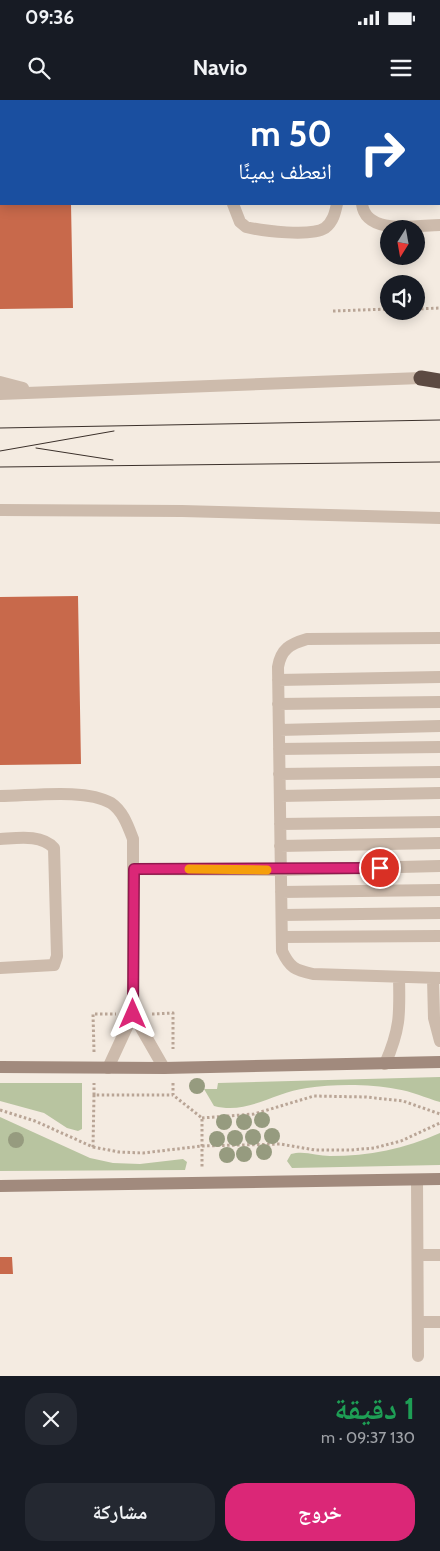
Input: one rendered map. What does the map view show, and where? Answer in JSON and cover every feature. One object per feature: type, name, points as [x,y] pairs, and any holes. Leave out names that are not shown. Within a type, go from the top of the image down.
[{"type":"highway","points":[[421,378],[440,376]]},
{"type":"highway","points":[[421,378],[440,381]]},
{"type":"street","points":[[233,205],[240,222],[246,227],[313,232],[325,228],[332,221],[337,205]]},
{"type":"street","points":[[362,205],[362,211],[368,220],[385,226],[440,225]]},
{"type":"street","points":[[0,394],[421,378]]},
{"type":"street","points":[[0,382],[35,392]]},
{"type":"street","points":[[0,510],[182,510],[440,518]]},
{"type":"street","points":[[440,638],[307,639],[290,644],[280,655],[278,680],[282,951],[288,962],[297,971],[313,974],[437,978],[434,1018],[440,1040]]},
{"type":"street","points":[[278,680],[440,677]]},
{"type":"street","points":[[278,704],[440,702]]},
{"type":"street","points":[[279,730],[440,726]]},
{"type":"street","points":[[279,749],[440,747]]},
{"type":"street","points":[[279,774],[440,772]]},
{"type":"street","points":[[280,796],[440,793]]},
{"type":"street","points":[[0,796],[92,797],[112,804],[125,819],[133,839],[133,1014],[108,1068]]},
{"type":"street","points":[[280,824],[440,822]]},
{"type":"street","points":[[0,839],[35,838],[48,841],[54,848],[57,956],[54,965],[0,968]]},
{"type":"street","points":[[280,846],[440,843]]},
{"type":"street","points":[[134,869],[281,870],[440,866]]},
{"type":"street","points":[[281,892],[440,890]]},
{"type":"street","points":[[282,915],[440,912]]},
{"type":"street","points":[[282,938],[440,936]]},
{"type":"street","points":[[385,1064],[397,1037],[399,978]]},
{"type":"street","points":[[133,1014],[164,1068]]},
{"type":"street","points":[[0,1067],[164,1068],[440,1062]]},
{"type":"street","points":[[0,1186],[440,1179]]},
{"type":"street","points":[[416,1180],[418,1356]]},
{"type":"street","points":[[418,1255],[440,1255]]},
{"type":"street","points":[[418,1322],[440,1322]]},
{"type":"path","points":[[425,309],[440,308]]},
{"type":"path","points":[[333,311],[380,309]]},
{"type":"path","points":[[93,1147],[94,1095],[173,1095]]},
{"type":"path","points":[[202,1118],[254,1114],[314,1096],[366,1097],[403,1102],[440,1114]]},
{"type":"path","points":[[0,1110],[35,1121],[93,1147],[119,1152],[143,1153],[202,1146],[280,1144],[315,1150],[366,1149],[401,1141],[440,1123]]},
{"type":"green space","points":[[440,1077],[440,1102],[396,1089],[363,1085],[340,1085],[295,1090],[250,1105],[226,1108],[214,1106],[204,1089],[217,1089],[218,1083]]},
{"type":"green space","points":[[0,1083],[82,1083],[82,1129],[78,1131],[67,1128],[44,1113],[0,1101]]},
{"type":"green space","points":[[0,1117],[90,1158],[113,1163],[140,1164],[183,1159],[187,1162],[185,1170],[0,1171]]},
{"type":"green space","points":[[440,1133],[440,1165],[292,1168],[287,1161],[291,1154],[296,1153],[344,1156],[373,1153],[414,1143]]},
{"type":"building","points":[[0,205],[71,205],[73,308],[0,309]]},
{"type":"building","points":[[78,596],[81,764],[0,765],[0,597]]},
{"type":"building","points":[[0,1257],[12,1257],[13,1274],[0,1274]]},
{"type":"tram line","points":[[0,428],[440,420]]},
{"type":"tram line","points":[[0,451],[114,431]]},
{"type":"tram line","points":[[36,448],[113,460]]},
{"type":"tram line","points":[[0,467],[440,462]]},
{"type":"slow traffic","points":[[189,869],[267,870]]},
{"type":"route","points":[[133,1014],[134,869],[281,870],[380,868]]}]
